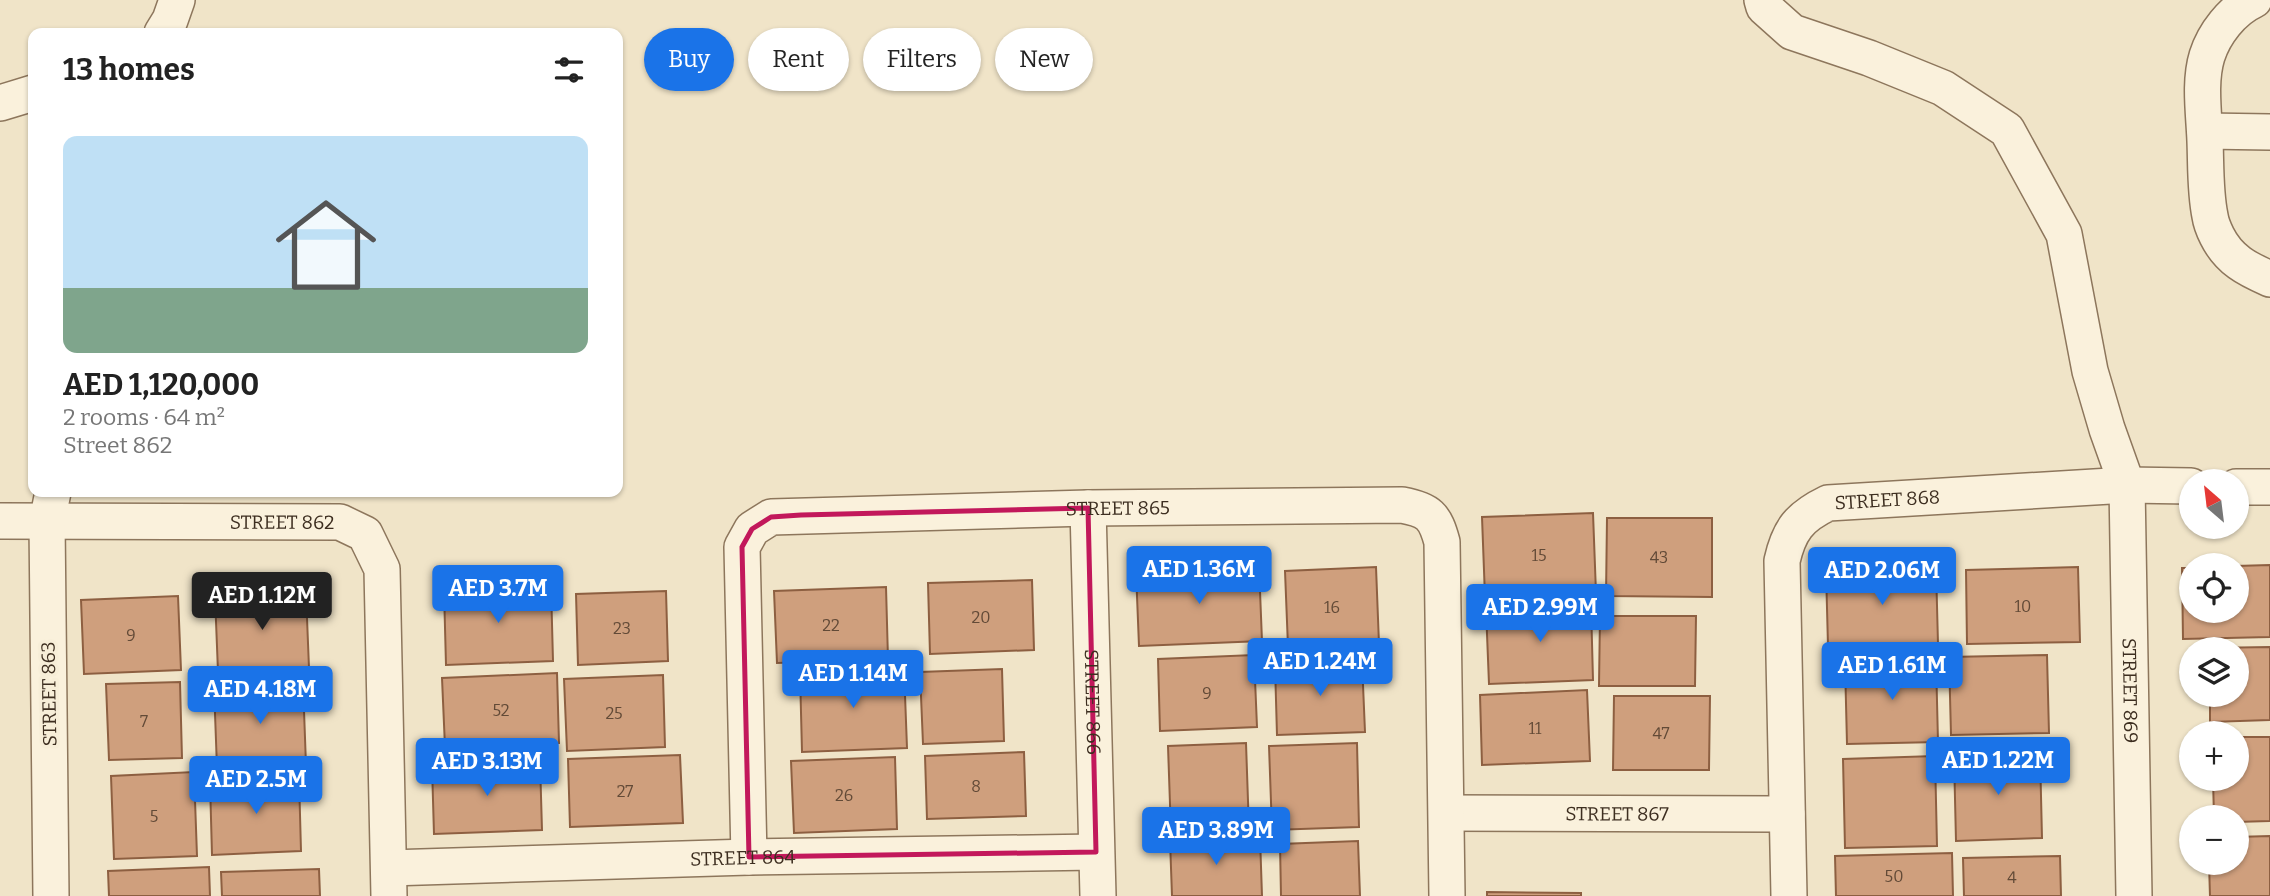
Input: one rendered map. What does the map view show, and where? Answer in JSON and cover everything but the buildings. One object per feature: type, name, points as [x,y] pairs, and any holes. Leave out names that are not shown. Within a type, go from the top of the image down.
[{"type":"street","points":[[165,28],[177,0]]},
{"type":"street","name":"STREET 869","points":[[1762,0],[1764,7],[1791,32],[1869,58],[1943,88],[2007,130],[2064,234],[2090,371],[2127,485],[2134,896]]},
{"type":"street","points":[[2254,0],[2231,17],[2216,35],[2207,57],[2203,79],[2207,199],[2210,220],[2218,239],[2231,256],[2245,269],[2270,279]]},
{"type":"street","points":[[0,103],[28,95]]},
{"type":"street","points":[[2205,131],[2270,132]]},
{"type":"street","name":"STREET 868","points":[[1789,896],[1782,561],[1787,539],[1800,521],[1811,511],[1828,503],[2127,485],[2179,486]]},
{"type":"street","points":[[2249,487],[2270,488]]},
{"type":"street","name":"STREET 865","points":[[750,857],[741,547],[752,529],[771,517],[1088,508],[1402,505],[1419,508],[1429,514],[1437,525],[1442,542],[1447,896]]},
{"type":"street","name":"STREET 862","points":[[0,521],[50,507],[341,522],[365,534],[382,569],[389,882]]},
{"type":"street","name":"STREET 863","points":[[50,507],[51,896]]},
{"type":"street","name":"STREET 866","points":[[1088,508],[1098,896]]},
{"type":"street","name":"STREET 867","points":[[1447,813],[1787,814]]},
{"type":"street","name":"STREET 864","points":[[389,882],[750,857],[1096,852]]},
{"type":"highlighted area","points":[[1088,508],[1096,852],[749,857],[742,547],[752,529],[771,517],[801,515]]}]
